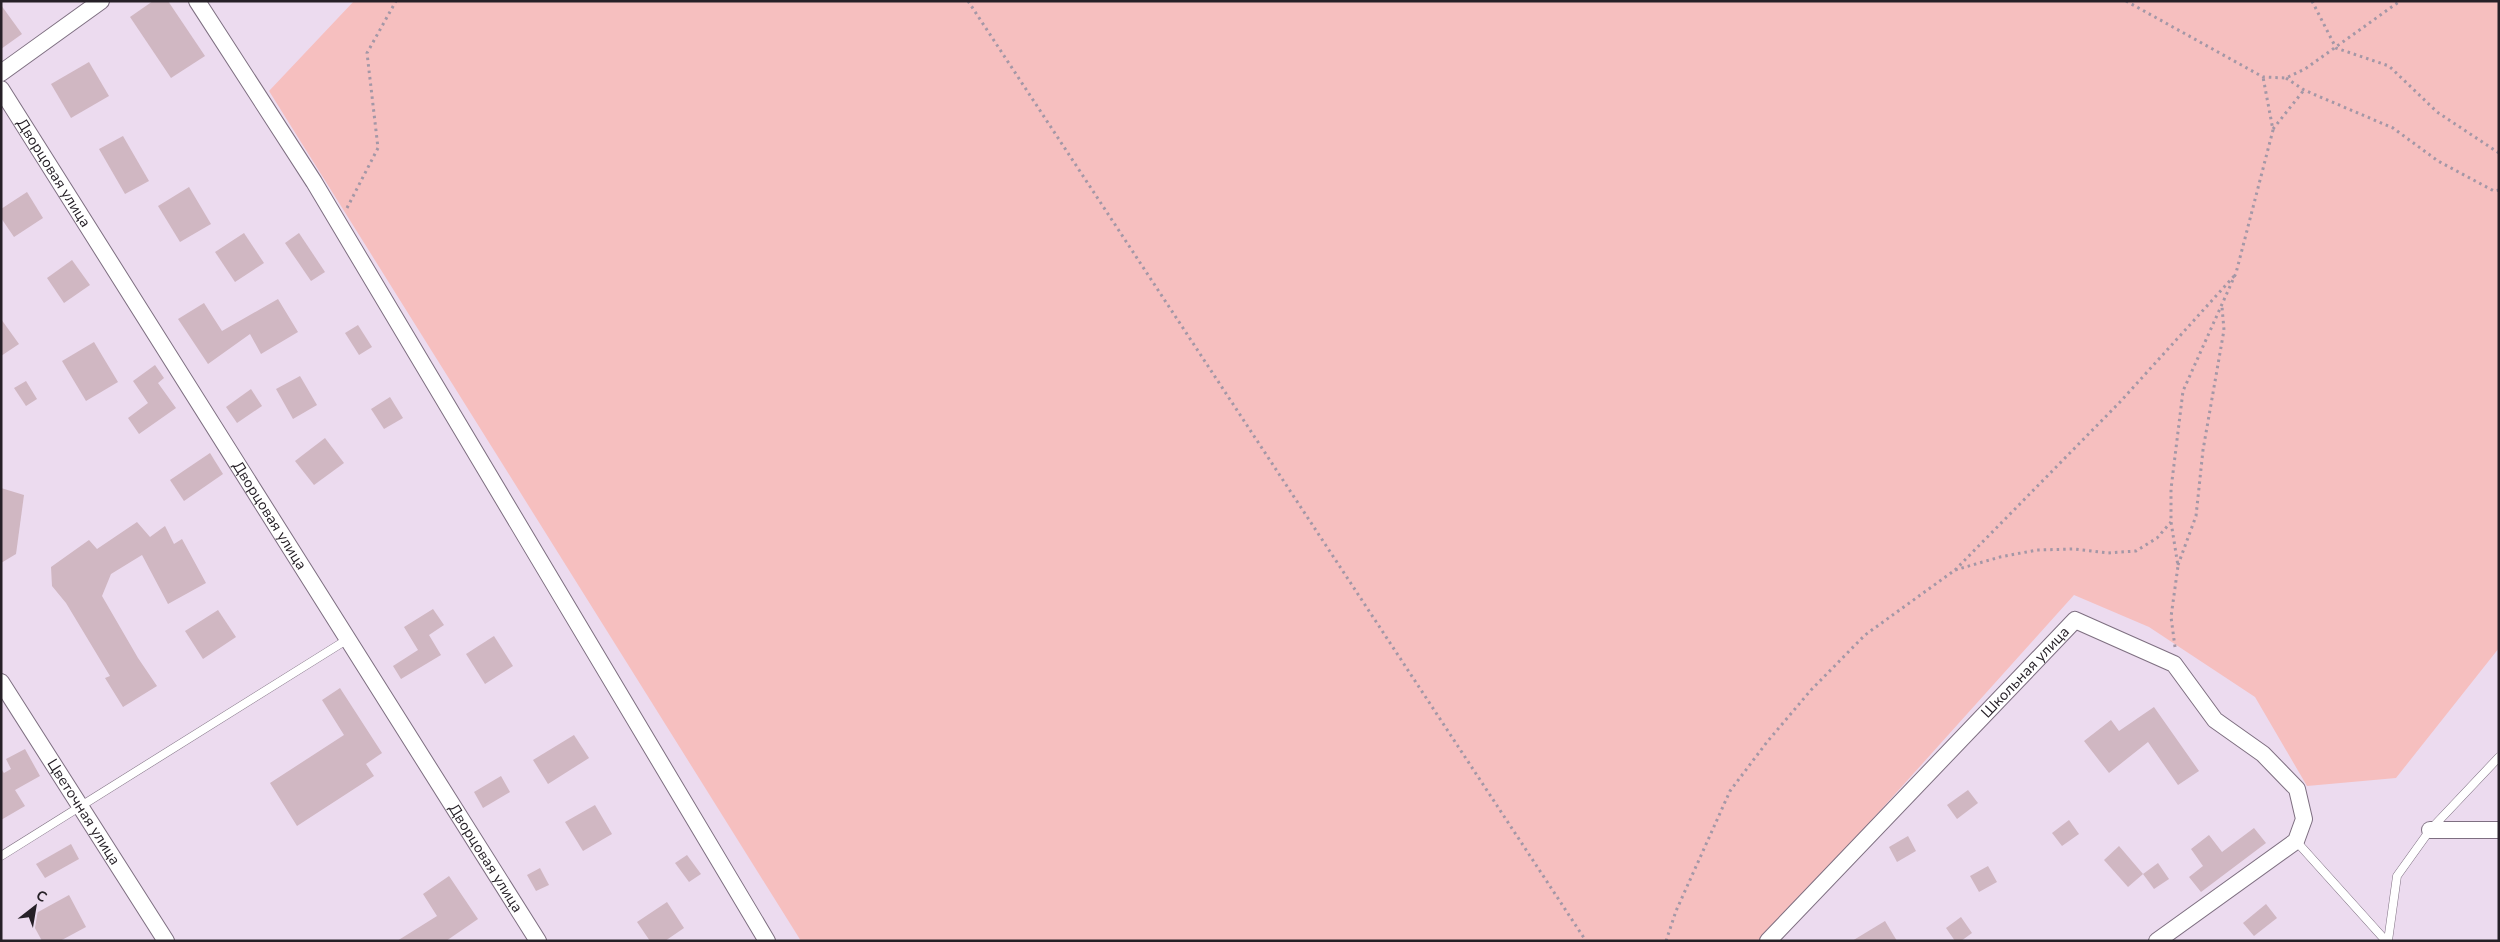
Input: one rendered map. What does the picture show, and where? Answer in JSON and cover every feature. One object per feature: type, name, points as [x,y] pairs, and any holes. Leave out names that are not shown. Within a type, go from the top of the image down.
[{"type":"street","points":[[1,73],[100,1]]},
{"type":"street","points":[[197,1],[339,224],[767,941]]},
{"type":"street","name":"Дворцовая улица","points":[[1,89],[350,638],[538,941]]},
{"type":"street","name":"Школьная улица","points":[[1768,941],[2075,620],[2174,664],[2215,720],[2263,754],[2297,789],[2304,819],[2296,841]]},
{"type":"street","name":"Цветочная улица","points":[[1,682],[166,941]]},
{"type":"street","points":[[2430,830],[2499,830]]},
{"type":"street","points":[[2156,941],[2296,841]]},
{"type":"lane","points":[[1,856],[350,638]]},
{"type":"lane","points":[[2387,941],[2397,876],[2430,830],[2499,757]]},
{"type":"lane","points":[[2296,841],[2387,941]]},
{"type":"path","points":[[339,224],[378,148],[367,53],[396,1]]},
{"type":"path","points":[[968,1],[1586,941]]},
{"type":"path","points":[[2126,1],[2262,77],[2286,78],[2304,90],[2393,128],[2438,161],[2494,191],[2499,190]]},
{"type":"path","points":[[2312,1],[2336,48],[2389,66],[2437,112],[2499,153]]},
{"type":"path","points":[[2286,78],[2336,48],[2400,1]]},
{"type":"path","points":[[2262,77],[2273,130]]},
{"type":"path","points":[[2178,566],[2171,522],[2171,489],[2183,391],[2236,273],[2273,130],[2304,90]]},
{"type":"path","points":[[1666,941],[1676,911],[1730,791],[1767,742],[1811,690],[1865,635],[1955,570],[2107,416],[2236,273]]},
{"type":"path","points":[[2174,664],[2176,650],[2171,618],[2178,566],[2196,516],[2203,450],[2224,330],[2222,306]]},
{"type":"path","points":[[1955,570],[2000,557],[2037,550],[2074,549],[2108,553],[2136,551],[2157,538],[2171,522]]},
{"type":"shaded area","points":[[354,1],[2499,1],[2499,648],[2396,778],[2307,786],[2255,697],[2149,627],[2074,595],[1763,941],[801,941],[269,91]]},
{"type":"building","points":[[153,1],[168,1],[205,56],[171,78],[130,17]]},
{"type":"building","points":[[1,5],[22,34],[1,49]]},
{"type":"building","points":[[89,62],[109,96],[71,118],[51,84]]},
{"type":"building","points":[[123,136],[149,181],[125,194],[99,149]]},
{"type":"building","points":[[189,187],[211,224],[180,242],[158,206]]},
{"type":"building","points":[[27,192],[43,218],[14,237],[1,218],[1,209]]},
{"type":"building","points":[[244,233],[264,263],[235,282],[215,252]]},
{"type":"building","points":[[299,233],[325,272],[311,281],[285,243]]},
{"type":"building","points":[[72,260],[90,285],[64,303],[47,278]]},
{"type":"building","points":[[278,299],[298,332],[261,354],[250,334],[208,364],[178,319],[204,303],[222,331]]},
{"type":"building","points":[[1,319],[19,344],[1,356]]},
{"type":"building","points":[[358,325],[372,347],[359,355],[345,333]]},
{"type":"building","points":[[94,342],[118,382],[86,401],[62,361]]},
{"type":"building","points":[[155,365],[164,378],[158,383],[176,408],[139,434],[128,418],[148,403],[133,381]]},
{"type":"building","points":[[300,376],[317,405],[293,419],[276,389]]},
{"type":"building","points":[[26,381],[37,399],[26,406],[14,388]]},
{"type":"building","points":[[251,389],[262,406],[237,423],[226,407]]},
{"type":"building","points":[[390,397],[403,418],[384,429],[371,409]]},
{"type":"building","points":[[325,438],[344,463],[314,485],[295,461]]},
{"type":"building","points":[[210,453],[223,474],[184,501],[170,480]]},
{"type":"building","points":[[1,488],[24,495],[16,554],[1,563]]},
{"type":"building","points":[[137,522],[150,537],[165,526],[174,544],[182,539],[206,583],[168,604],[142,555],[111,574],[102,596],[138,658],[157,686],[123,707],[105,678],[110,676],[66,603],[52,586],[51,567],[89,540],[97,549]]},
{"type":"building","points":[[433,609],[444,625],[429,635],[441,655],[401,679],[393,666],[418,650],[404,627]]},
{"type":"building","points":[[218,610],[236,637],[203,659],[185,631]]},
{"type":"building","points":[[494,636],[513,666],[485,684],[466,654]]},
{"type":"building","points":[[340,688],[382,753],[366,764],[374,776],[297,826],[270,783],[344,735],[322,700]]},
{"type":"building","points":[[2154,707],[2199,771],[2178,785],[2148,742],[2109,773],[2084,741],[2111,720],[2119,731]]},
{"type":"building","points":[[574,735],[589,758],[548,784],[533,760]]},
{"type":"building","points":[[25,749],[40,776],[15,790],[25,806],[1,820],[1,769],[4,773],[11,769],[6,759]]},
{"type":"building","points":[[501,776],[510,792],[483,808],[474,792]]},
{"type":"building","points":[[1968,790],[1978,803],[1957,819],[1947,805]]},
{"type":"building","points":[[595,805],[612,834],[583,851],[565,822]]},
{"type":"building","points":[[2069,820],[2079,834],[2062,846],[2052,833]]},
{"type":"building","points":[[2254,828],[2266,843],[2201,892],[2189,877],[2203,866],[2191,849],[2209,835],[2222,852]]},
{"type":"building","points":[[1908,836],[1916,851],[1897,862],[1889,847]]},
{"type":"building","points":[[71,844],[79,859],[45,878],[36,864]]},
{"type":"building","points":[[2119,846],[2143,874],[2128,887],[2104,860]]},
{"type":"building","points":[[687,855],[701,874],[689,882],[675,863]]},
{"type":"building","points":[[2158,863],[2169,879],[2154,889],[2143,874]]},
{"type":"building","points":[[1988,866],[1997,882],[1979,892],[1970,876]]},
{"type":"building","points":[[540,868],[549,885],[536,891],[527,875]]},
{"type":"building","points":[[449,876],[478,919],[446,941],[397,941],[437,916],[423,894]]},
{"type":"building","points":[[69,895],[86,927],[60,941],[42,941],[29,917]]},
{"type":"building","points":[[667,902],[684,928],[665,941],[650,941],[637,922]]},
{"type":"building","points":[[2266,904],[2277,918],[2254,936],[2243,923]]},
{"type":"building","points":[[1961,917],[1972,933],[1961,941],[1955,941],[1946,928]]},
{"type":"building","points":[[1885,921],[1897,941],[1852,941]]}]
